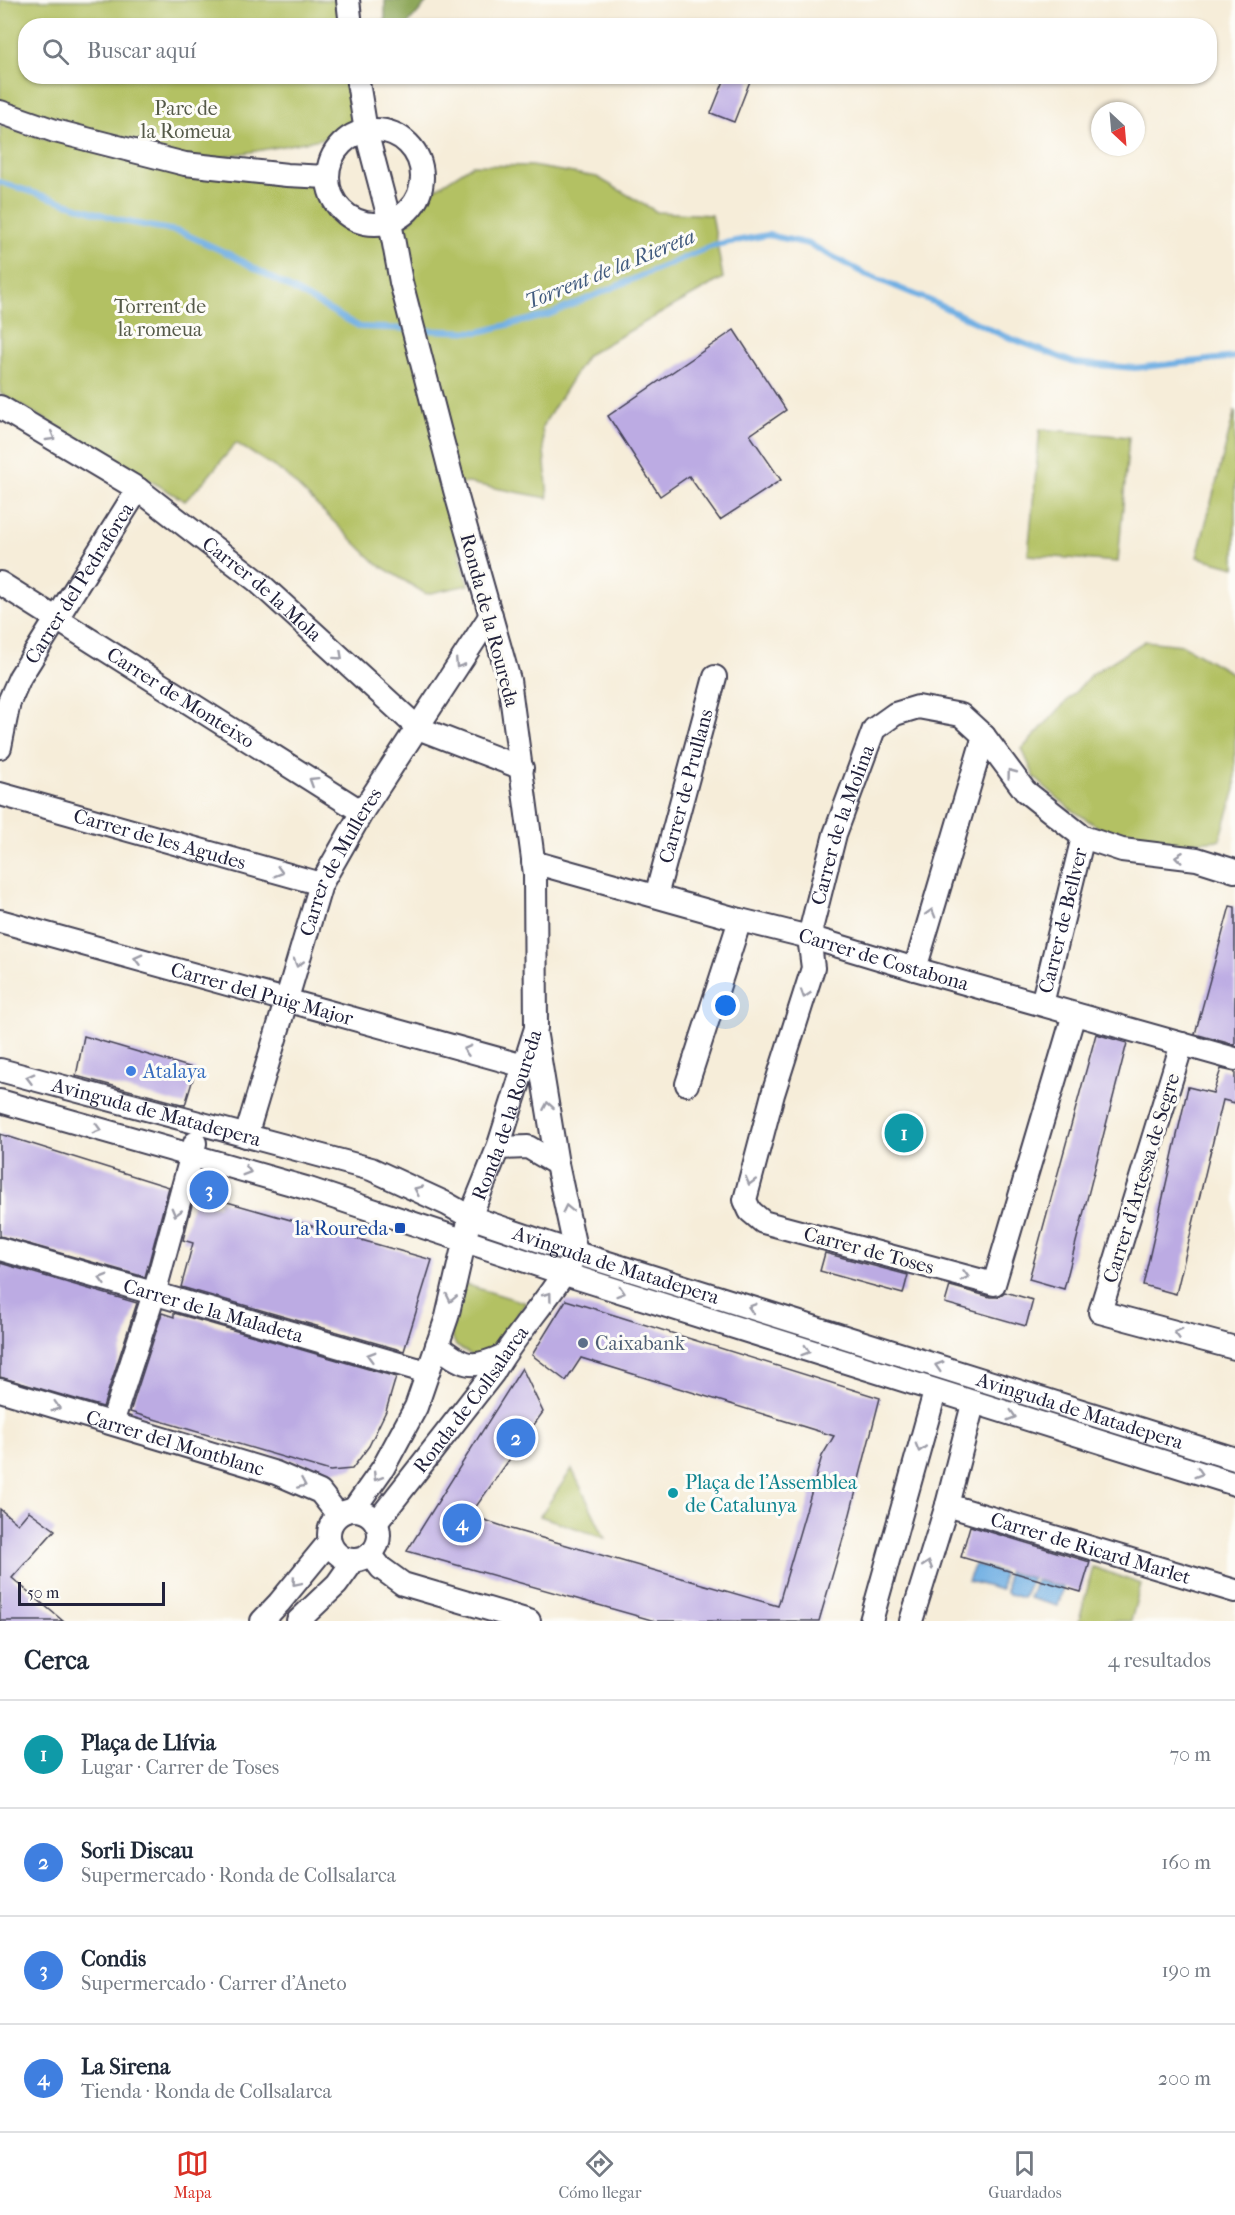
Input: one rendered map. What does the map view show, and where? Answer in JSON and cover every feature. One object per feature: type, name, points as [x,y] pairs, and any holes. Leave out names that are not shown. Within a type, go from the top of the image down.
[{"type":"street","points":[[348,0],[350,18]]},
{"type":"street","name":"Ronda de la Roureda","points":[[358,84],[366,131],[390,222],[401,282],[509,680],[533,862],[536,1028],[498,1148],[470,1217],[464,1240]]},
{"type":"street","points":[[0,112],[55,131],[185,164],[287,176],[327,177]]},
{"type":"street","points":[[384,130],[400,136],[418,154],[422,166],[421,192],[412,207],[402,217],[390,222],[369,224],[357,221],[337,206],[330,192],[327,177],[331,158],[339,146],[358,132],[366,131],[384,130]]},
{"type":"street","name":"Carrer de la Mola","points":[[0,407],[138,489],[256,580],[418,728],[522,768]]},
{"type":"street","name":"Carrer del Pedraforca","points":[[0,747],[9,702],[8,683],[56,619],[138,489]]},
{"type":"street","name":"Carrer de Monteixo","points":[[0,583],[362,813]]},
{"type":"street","name":"Carrer de Mulleres","points":[[246,1136],[321,884],[362,813],[491,615]]},
{"type":"street","name":"Carrer de Prullans","points":[[656,896],[715,677]]},
{"type":"street","name":"Carrer de la Molina","points":[[808,937],[835,834],[874,729],[895,714],[918,707],[961,715],[984,736],[1025,791],[1083,837],[1122,850],[1197,859],[1235,871]]},
{"type":"street","points":[[915,969],[984,736]]},
{"type":"street","name":"Carrer de les Agudes","points":[[0,794],[321,884]]},
{"type":"street","name":"Carrer de Bellver","points":[[1042,1004],[1083,837]]},
{"type":"street","name":"Carrer de Costabona","points":[[533,862],[808,937],[1235,1059]]},
{"type":"street","points":[[687,1084],[740,920]]},
{"type":"street","name":"Carrer del Puig Major","points":[[0,921],[524,1066]]},
{"type":"street","name":"Carrer de Toses","points":[[808,937],[813,968],[773,1094],[745,1200],[750,1211],[763,1222],[994,1284],[1074,1014]]},
{"type":"street","points":[[536,1028],[557,1164],[576,1253]]},
{"type":"street","name":"Carrer d'Artessa de Segre","points":[[1182,1044],[1100,1312],[1235,1348]]},
{"type":"street","name":"Avinguda de Matadepera","points":[[0,1070],[371,1169],[470,1217],[576,1253],[1235,1459]]},
{"type":"street","name":"Avinguda de Matadepera","points":[[0,1101],[306,1188],[565,1274],[935,1392],[1235,1484]]},
{"type":"street","points":[[112,1424],[154,1294],[201,1124]]},
{"type":"street","points":[[498,1148],[528,1147],[557,1164]]},
{"type":"street","name":"Ronda de Collsalarca","points":[[346,1512],[370,1489],[416,1407],[447,1317],[464,1240]]},
{"type":"street","name":"Carrer de la Maladeta","points":[[0,1249],[428,1372]]},
{"type":"street","name":"Ronda de Collsalarca","points":[[376,1523],[493,1373],[502,1356],[565,1274],[576,1253]]},
{"type":"street","points":[[437,1345],[457,1361],[468,1364],[484,1364],[502,1356]]},
{"type":"street","name":"Carrer del Montblanc","points":[[0,1390],[276,1473],[320,1492],[346,1512]]},
{"type":"street","points":[[871,1621],[935,1392]]},
{"type":"street","points":[[911,1621],[947,1505],[974,1404]]},
{"type":"street","name":"Carrer de Ricard Marlet","points":[[947,1505],[1235,1591]]},
{"type":"street","points":[[262,1621],[329,1542],[330,1527],[346,1512],[367,1514],[376,1523],[378,1540],[375,1548],[362,1557],[298,1621]]},
{"type":"street","points":[[329,1542],[339,1555],[362,1557],[404,1584],[529,1621]]},
{"type":"green space","name":"Parc de la Romeua","points":[[0,0],[359,0],[359,18],[18,18],[18,84],[359,84],[359,132],[185,164],[0,110]]},
{"type":"green space","points":[[385,0],[429,0],[413,18],[385,18]]},
{"type":"green space","name":"Torrent de la romeua","points":[[0,125],[49,140],[321,185],[335,220],[373,234],[411,221],[435,189],[472,165],[531,166],[597,177],[657,212],[712,215],[723,278],[587,355],[542,427],[548,498],[468,483],[443,486],[468,585],[426,594],[377,564],[284,473],[236,443],[185,501],[0,393]]},
{"type":"green space","points":[[1235,410],[1235,567],[1197,557]]},
{"type":"green space","points":[[1040,429],[1129,437],[1118,562],[1028,555]]},
{"type":"green space","points":[[1145,641],[1183,645],[1235,675],[1235,789],[1220,840],[1183,843],[1144,840],[1101,829],[1069,808],[1035,778],[1022,749],[1092,674]]},
{"type":"green space","points":[[464,1284],[526,1303],[493,1348],[473,1356],[456,1346],[451,1334]]},
{"type":"green space","points":[[572,1469],[605,1538],[540,1516]]},
{"type":"green space","points":[[1093,1567],[1141,1584],[1131,1621],[1079,1621]]},
{"type":"water","points":[[975,1564],[1003,1573],[1001,1590],[968,1581]]},
{"type":"water","points":[[1007,1572],[1032,1578],[1023,1598],[1006,1593]]},
{"type":"water","points":[[1036,1580],[1063,1588],[1058,1606],[1029,1598]]},
{"type":"building","points":[[723,84],[749,84],[734,122],[711,113]]},
{"type":"building","points":[[734,330],[786,410],[750,435],[781,480],[720,520],[689,476],[660,496],[608,416]]},
{"type":"building","points":[[1230,906],[1235,907],[1235,1045],[1195,1034]]},
{"type":"building","points":[[1096,1034],[1127,1043],[1064,1289],[1029,1279]]},
{"type":"building","points":[[84,1036],[196,1069],[185,1105],[76,1076]]},
{"type":"building","points":[[1221,1069],[1235,1072],[1235,1103],[1223,1100],[1176,1294],[1143,1285],[1188,1087],[1213,1093]]},
{"type":"building","points":[[0,1134],[169,1187],[145,1277],[0,1236]]},
{"type":"building","points":[[220,1200],[432,1260],[404,1351],[181,1287],[193,1243],[183,1240],[193,1201],[218,1206]]},
{"type":"building","points":[[825,1253],[908,1275],[903,1294],[820,1271]]},
{"type":"building","points":[[0,1263],[137,1303],[103,1407],[0,1377]]},
{"type":"building","points":[[950,1286],[990,1297],[998,1297],[1005,1292],[1033,1300],[1026,1326],[945,1303]]},
{"type":"building","points":[[566,1300],[880,1398],[819,1621],[655,1621],[407,1551],[522,1368],[543,1412],[470,1515],[511,1529],[778,1606],[822,1456],[834,1436],[581,1358],[566,1381],[532,1355]]},
{"type":"building","points":[[162,1313],[174,1317],[174,1313],[396,1377],[386,1411],[369,1446],[352,1469],[330,1471],[130,1412]]},
{"type":"building","points":[[0,1509],[18,1524],[29,1511],[55,1530],[12,1578],[63,1621],[0,1621]]},
{"type":"building","points":[[970,1526],[1090,1562],[1081,1592],[961,1557]]},
{"type":"waterway","name":"Torrent de la Riereta","points":[[0,182],[123,221],[181,232],[231,255],[360,327],[409,329]]},
{"type":"waterway","name":"Torrent de la Riereta","points":[[419,330],[479,332],[548,315],[714,245],[768,235],[809,244],[865,274],[931,301],[1002,335],[1075,363],[1135,368],[1235,357]]},
{"type":"place","name":"Atalaya","points":[[131,1071]]},
{"type":"place","name":"Plaça de Llívia","points":[[904,1133]]},
{"type":"place","name":"Condis","points":[[209,1190]]},
{"type":"place","name":"la Roureda","points":[[400,1228]]},
{"type":"place","name":"Caixabank","points":[[583,1343]]},
{"type":"place","name":"Sorli Discau","points":[[516,1438]]},
{"type":"place","name":"Plaça de l'Assemblea de Catalunya","points":[[673,1493]]},
{"type":"place","name":"La Sirena","points":[[462,1523]]}]
